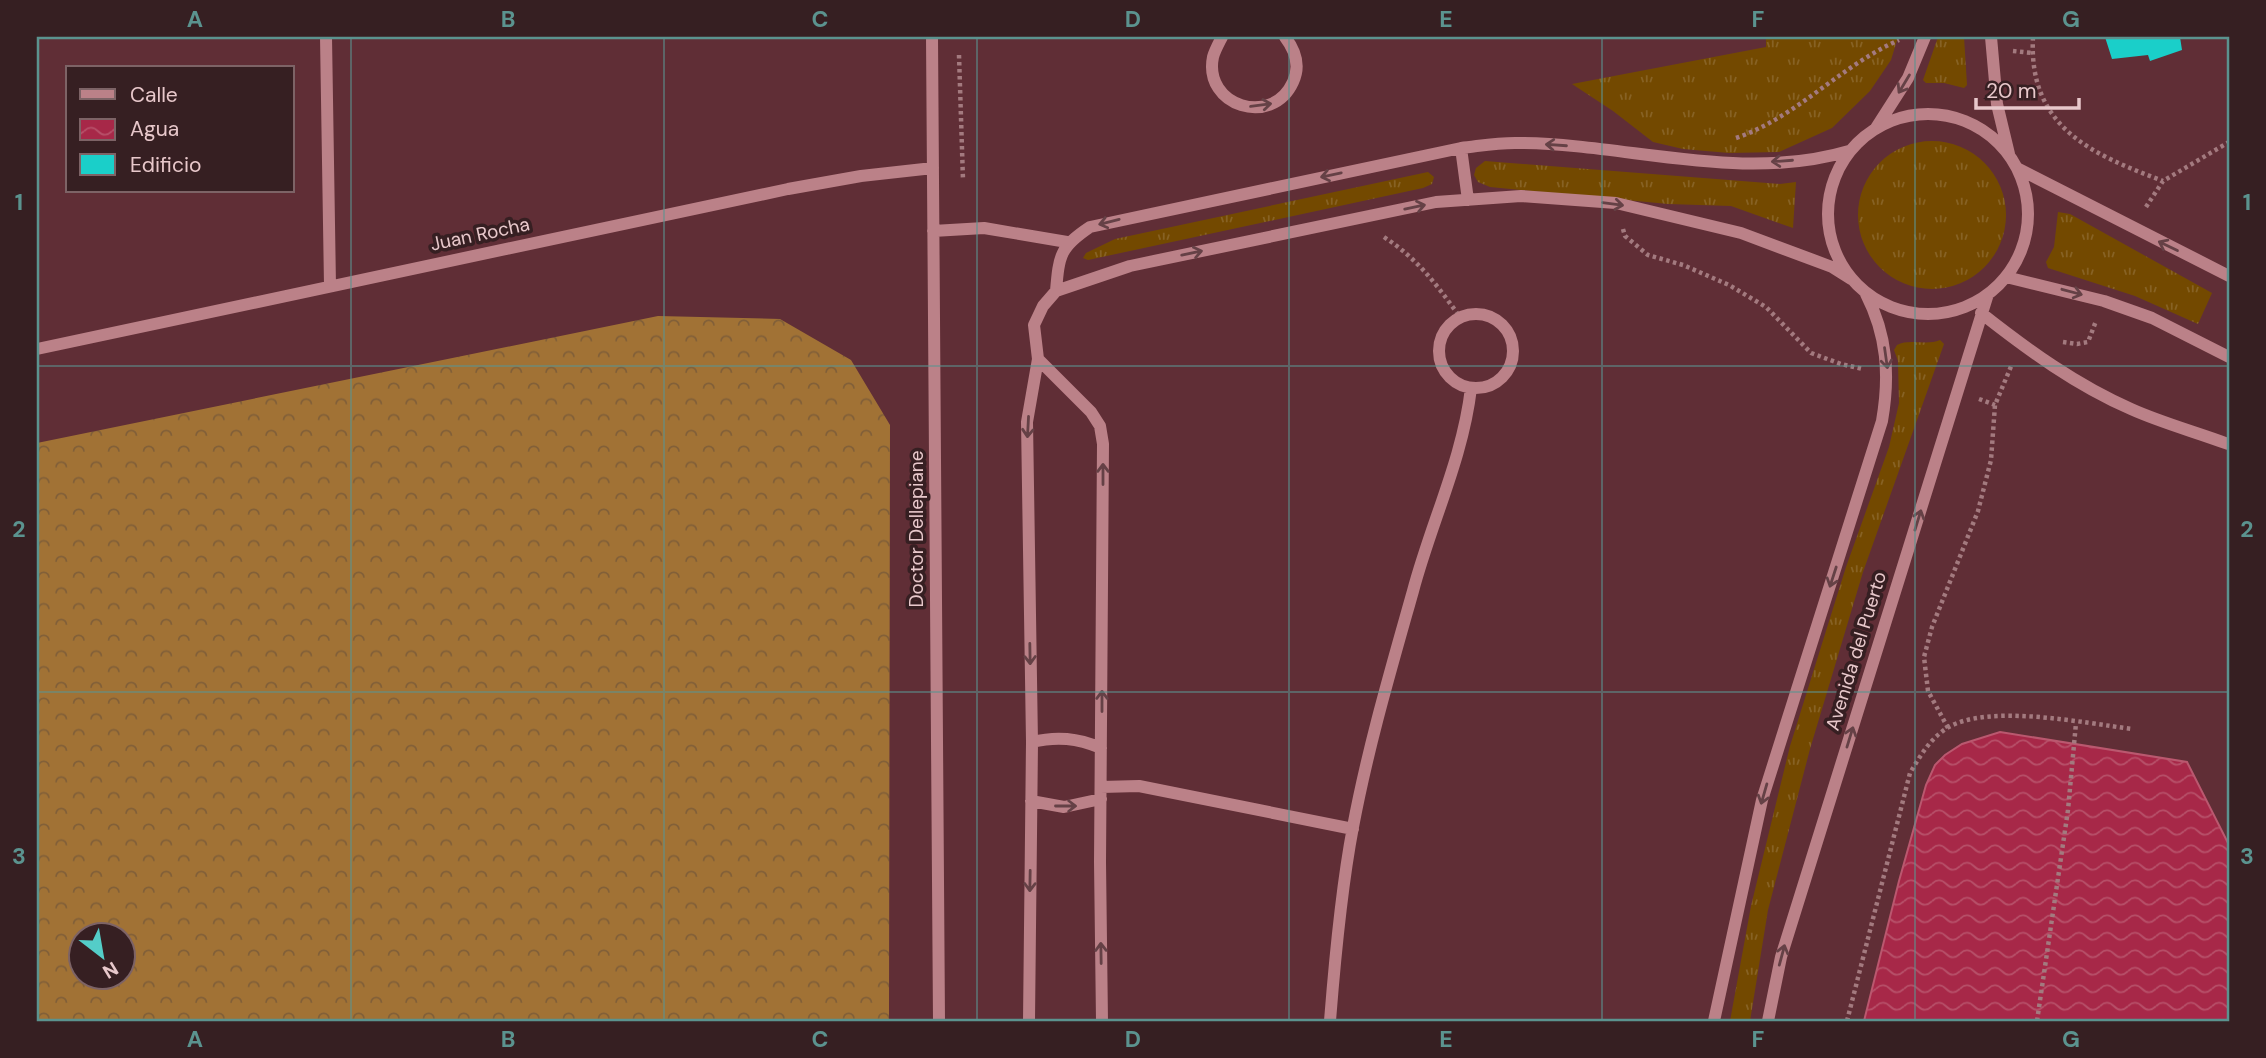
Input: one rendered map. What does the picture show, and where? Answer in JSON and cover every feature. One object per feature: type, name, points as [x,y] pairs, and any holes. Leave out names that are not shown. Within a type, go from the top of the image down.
[{"type":"street","points":[[326,37],[330,286]]},
{"type":"street","name":"Doctor Dellepiane","points":[[932,37],[939,1021]]},
{"type":"street","points":[[1222,37],[1213,55],[1216,84],[1228,99],[1243,107],[1258,108],[1274,104],[1288,92],[1296,76],[1297,62],[1293,48],[1285,37]]},
{"type":"street","points":[[1851,279],[1836,256],[1828,230],[1828,202],[1835,174],[1849,151],[1876,128],[1908,78],[1925,37]]},
{"type":"street","points":[[1991,37],[1997,104],[2009,154]]},
{"type":"street","points":[[1029,1021],[1031,743],[1027,422],[1038,359],[1034,325],[1043,306],[1056,291],[1130,266],[1436,202],[1521,196],[1616,203],[1741,233],[1832,267],[1866,293],[1894,309],[1926,314],[1959,309],[1987,294],[2006,276],[2021,252],[2028,224],[2027,195],[2009,154],[1988,133],[1962,119],[1933,113],[1903,117],[1876,128]]},
{"type":"street","points":[[1056,291],[1058,264],[1067,242],[1090,227],[1461,148],[1518,142],[1747,164],[1823,159],[1849,151]]},
{"type":"street","points":[[1461,148],[1468,200]]},
{"type":"street","name":"Juan Rocha","points":[[37,349],[788,188],[933,168]]},
{"type":"street","points":[[2017,168],[2229,276]]},
{"type":"street","points":[[933,231],[984,228],[1067,242]]},
{"type":"street","points":[[2006,276],[2104,301],[2152,318],[2229,357]]},
{"type":"street","points":[[1714,1021],[1762,800],[1882,421],[1888,374],[1882,331],[1866,293]]},
{"type":"street","name":"Avenida del Puerto","points":[[1768,1021],[1781,957],[1987,294]]},
{"type":"street","points":[[1981,313],[2036,356],[2074,380],[2131,409],[2228,444]]},
{"type":"street","points":[[1485,314],[1496,319],[1511,339],[1514,352],[1505,375],[1483,388],[1460,385],[1442,368],[1439,345],[1450,324],[1460,317],[1485,314]]},
{"type":"street","points":[[1038,359],[1091,412],[1100,426],[1103,444],[1102,1021]]},
{"type":"street","points":[[1330,1021],[1353,829],[1384,694],[1423,552],[1462,442],[1471,388]]},
{"type":"street","points":[[1031,743],[1053,737],[1071,738],[1101,748]]},
{"type":"street","points":[[1031,801],[1064,807],[1101,793],[1139,786],[1353,829]]},
{"type":"path","points":[[1733,139],[1797,107],[1877,50],[1899,40],[1925,37]]},
{"type":"path","points":[[2033,37],[2032,53],[2040,92],[2059,124],[2080,142],[2110,161],[2162,181]]},
{"type":"path","points":[[959,50],[963,180]]},
{"type":"path","points":[[2133,228],[2162,181],[2229,142]]},
{"type":"path","points":[[1616,203],[1625,236],[1648,255],[1683,265],[1766,307],[1811,354],[1841,364],[1888,374]]},
{"type":"path","points":[[1356,219],[1408,253],[1460,317]]},
{"type":"path","points":[[1948,727],[1928,691],[1924,657],[1932,627],[1978,511],[1991,460],[1995,405]]},
{"type":"path","points":[[1847,1021],[1910,773],[1927,745],[1948,727],[1979,716],[2006,715],[2132,729]]},
{"type":"path","points":[[2037,1021],[2068,810],[2076,723]]},
{"type":"green space","points":[[1766,37],[1898,37],[1891,60],[1870,91],[1832,128],[1779,152],[1729,153],[1683,149],[1653,142],[1572,84],[1766,47]]},
{"type":"green space","points":[[1938,37],[1964,37],[1967,85],[1964,88],[1944,83],[1926,83],[1923,80]]},
{"type":"green space","points":[[1932,141],[1960,146],[1984,163],[2001,187],[2006,215],[2001,243],[1984,267],[1960,284],[1932,289],[1904,284],[1880,267],[1863,243],[1858,215],[1863,187],[1880,163],[1904,146]]},
{"type":"green space","points":[[1485,161],[1780,184],[1796,182],[1793,228],[1731,206],[1668,204],[1490,187],[1478,182],[1474,175],[1476,168]]},
{"type":"green space","points":[[1428,172],[1434,177],[1432,184],[1423,188],[1088,260],[1083,258],[1086,253],[1115,239]]},
{"type":"green space","points":[[2058,212],[2070,214],[2212,293],[2198,324],[2135,296],[2048,268],[2046,262],[2054,247]]},
{"type":"green space","points":[[658,316],[780,319],[851,360],[890,425],[889,1021],[37,1021],[37,443]]},
{"type":"green space","points":[[1940,340],[1944,344],[1863,572],[1810,749],[1768,910],[1750,1021],[1730,1021],[1751,906],[1790,746],[1846,567],[1889,447],[1899,403],[1898,361],[1894,350],[1902,343]]},
{"type":"water","points":[[2000,732],[2187,762],[2229,845],[2229,1021],[1864,1021],[1899,881],[1926,785],[1935,765],[1962,744]]},
{"type":"building","points":[[2105,37],[2180,37],[2182,50],[2150,61],[2148,55],[2112,59]]}]
